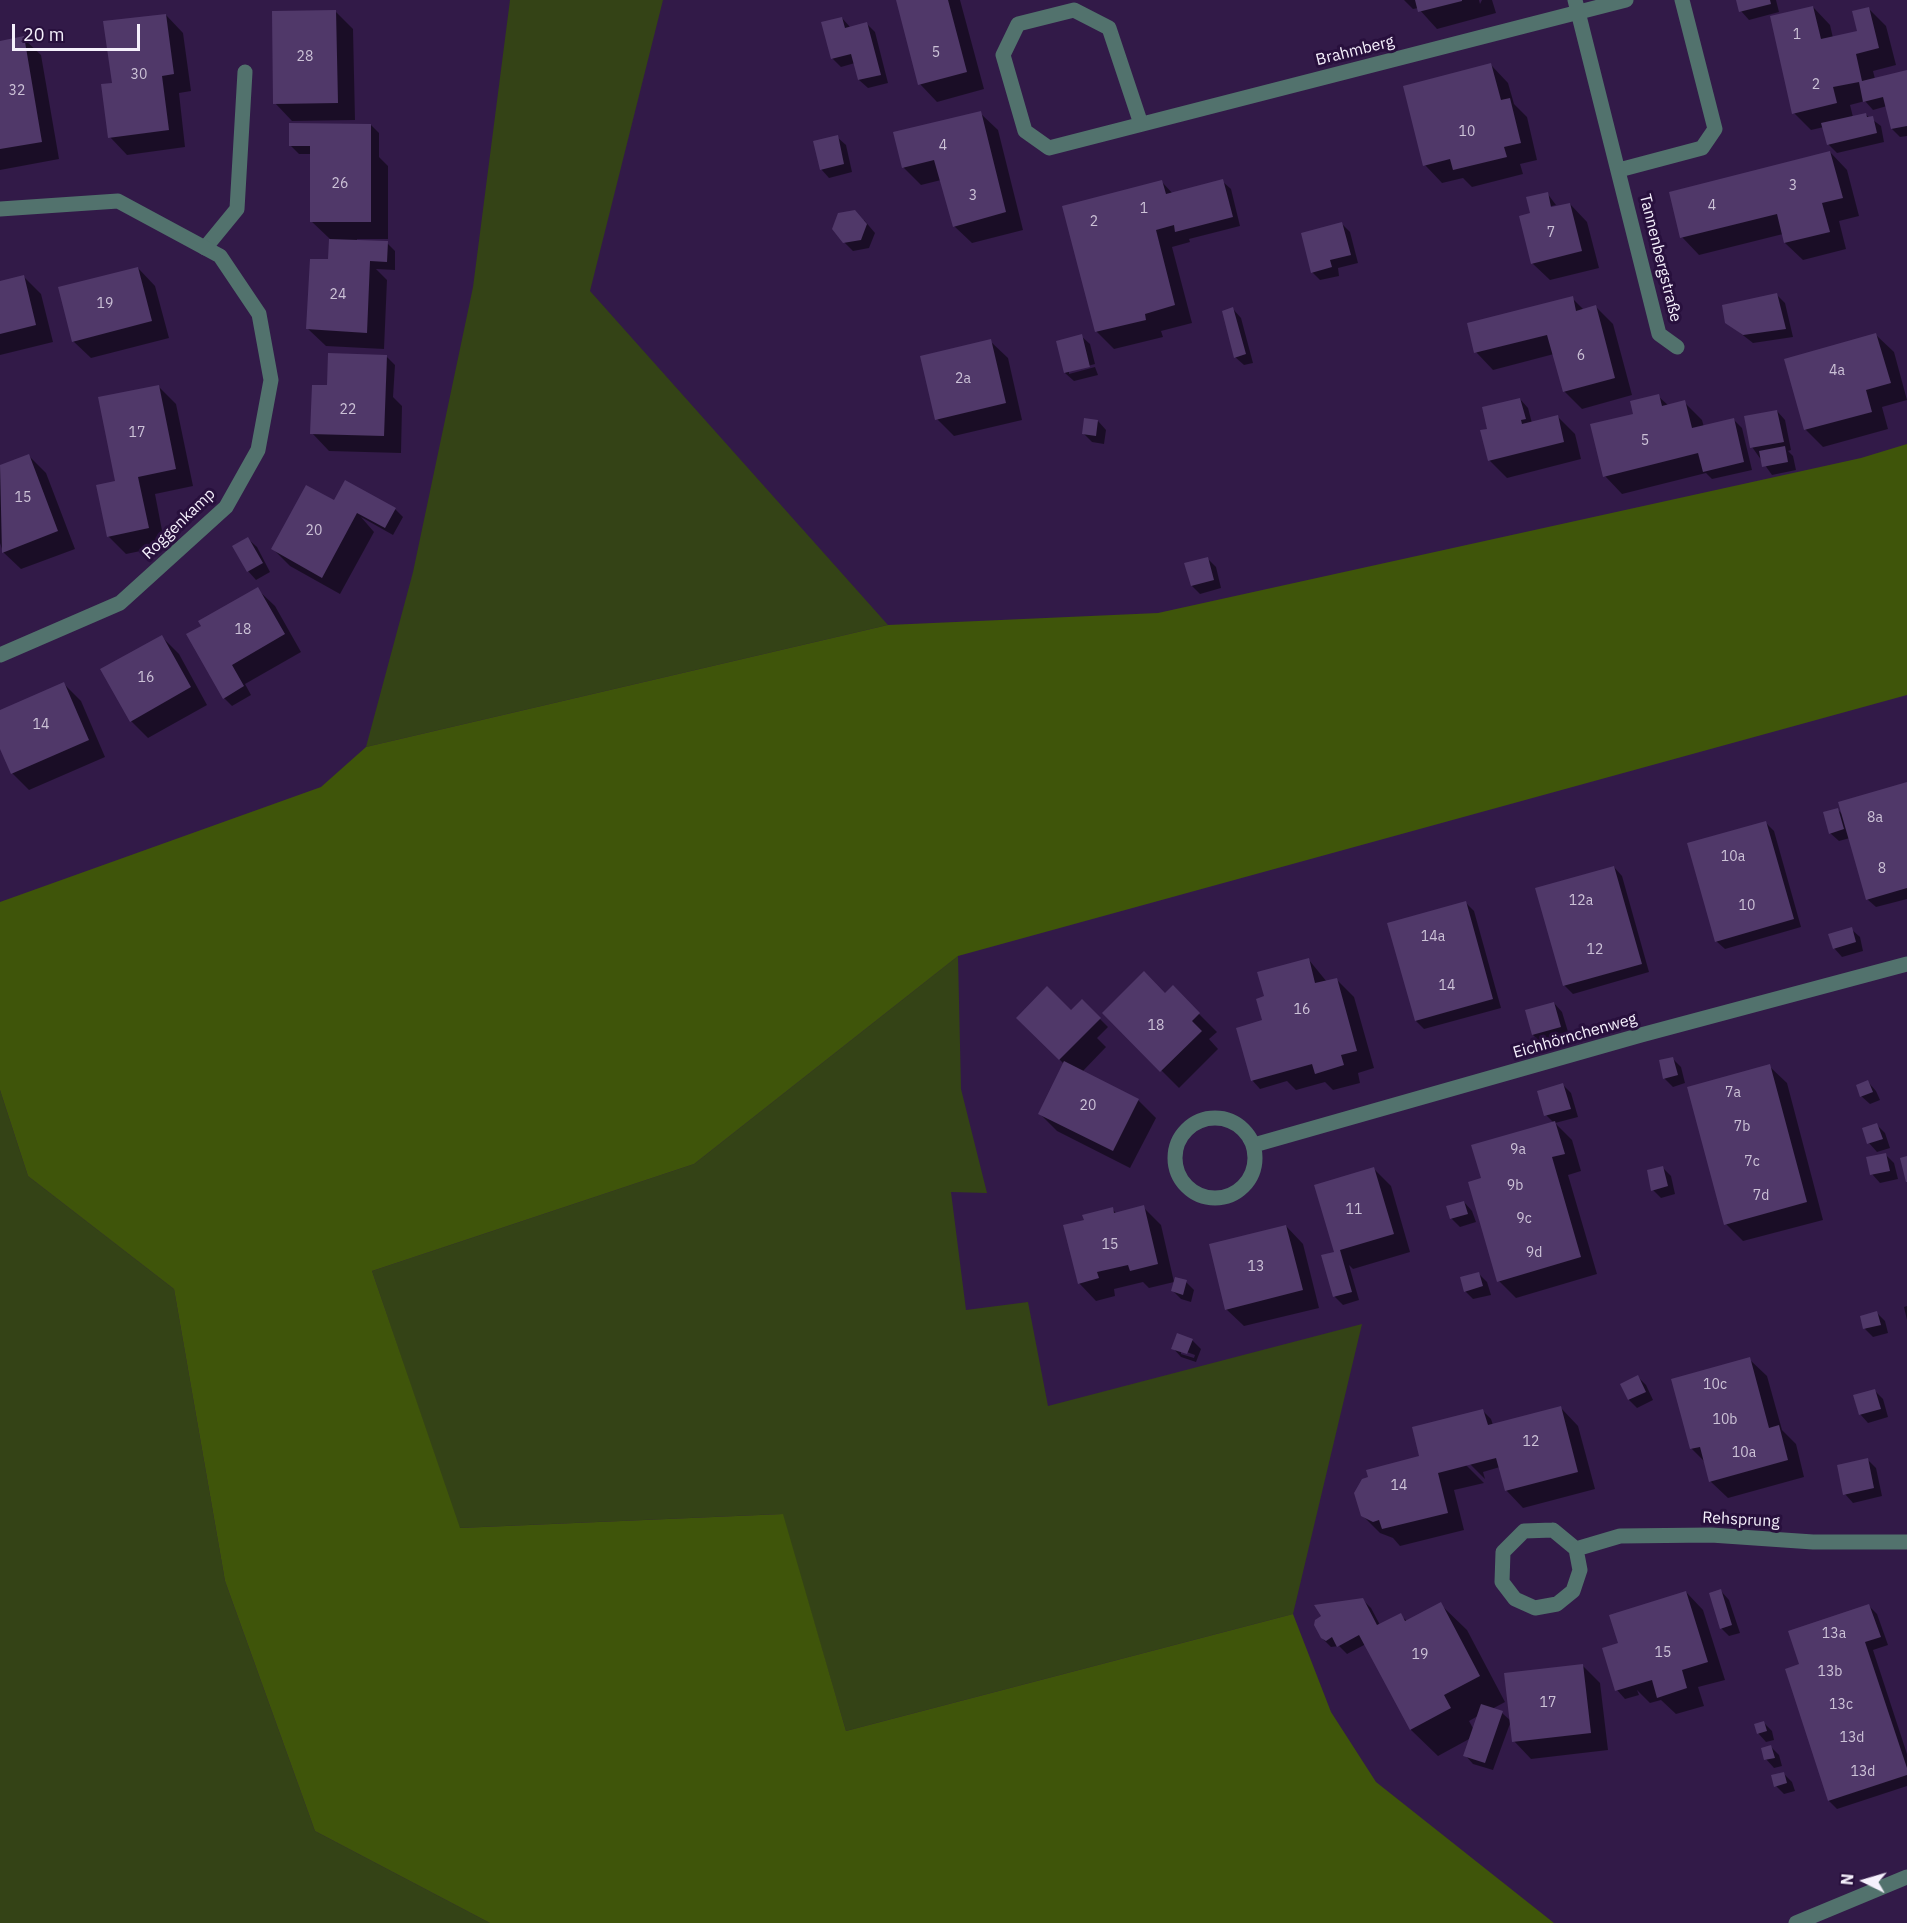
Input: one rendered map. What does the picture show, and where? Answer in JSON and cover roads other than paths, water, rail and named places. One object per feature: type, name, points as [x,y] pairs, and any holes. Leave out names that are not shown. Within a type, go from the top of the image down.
[{"type":"street","points":[[1577,7],[1626,0]]},
{"type":"street","points":[[1619,170],[1702,148],[1715,129],[1682,0]]},
{"type":"street","name":"Brahmberg","points":[[1141,124],[1109,28],[1074,10],[1018,24],[1003,55],[1025,131],[1049,148],[1141,124],[1577,7]]},
{"type":"street","name":"Tannenbergstraße","points":[[1577,7],[1659,334],[1677,347]]},
{"type":"street","points":[[205,248],[237,209],[245,72]]},
{"type":"street","name":"Roggenkamp","points":[[0,209],[118,201],[220,256],[259,314],[271,380],[258,450],[226,507],[120,603],[0,655]]},
{"type":"street","name":"Eichhörnchenweg","points":[[1254,1145],[1641,1035],[1907,964]]},
{"type":"street","points":[[1218,1116],[1240,1125],[1254,1145],[1255,1167],[1244,1186],[1225,1197],[1203,1197],[1185,1185],[1175,1165],[1178,1141],[1194,1122],[1218,1116]]},
{"type":"street","points":[[1553,1530],[1576,1549],[1580,1570],[1573,1591],[1557,1604],[1535,1608],[1515,1599],[1502,1582],[1503,1552],[1524,1531],[1553,1530]]},
{"type":"street","name":"Rehsprung","points":[[1576,1549],[1620,1536],[1711,1535],[1813,1542],[1907,1542]]},
{"type":"street","points":[[1796,1923],[1907,1877]]}]
